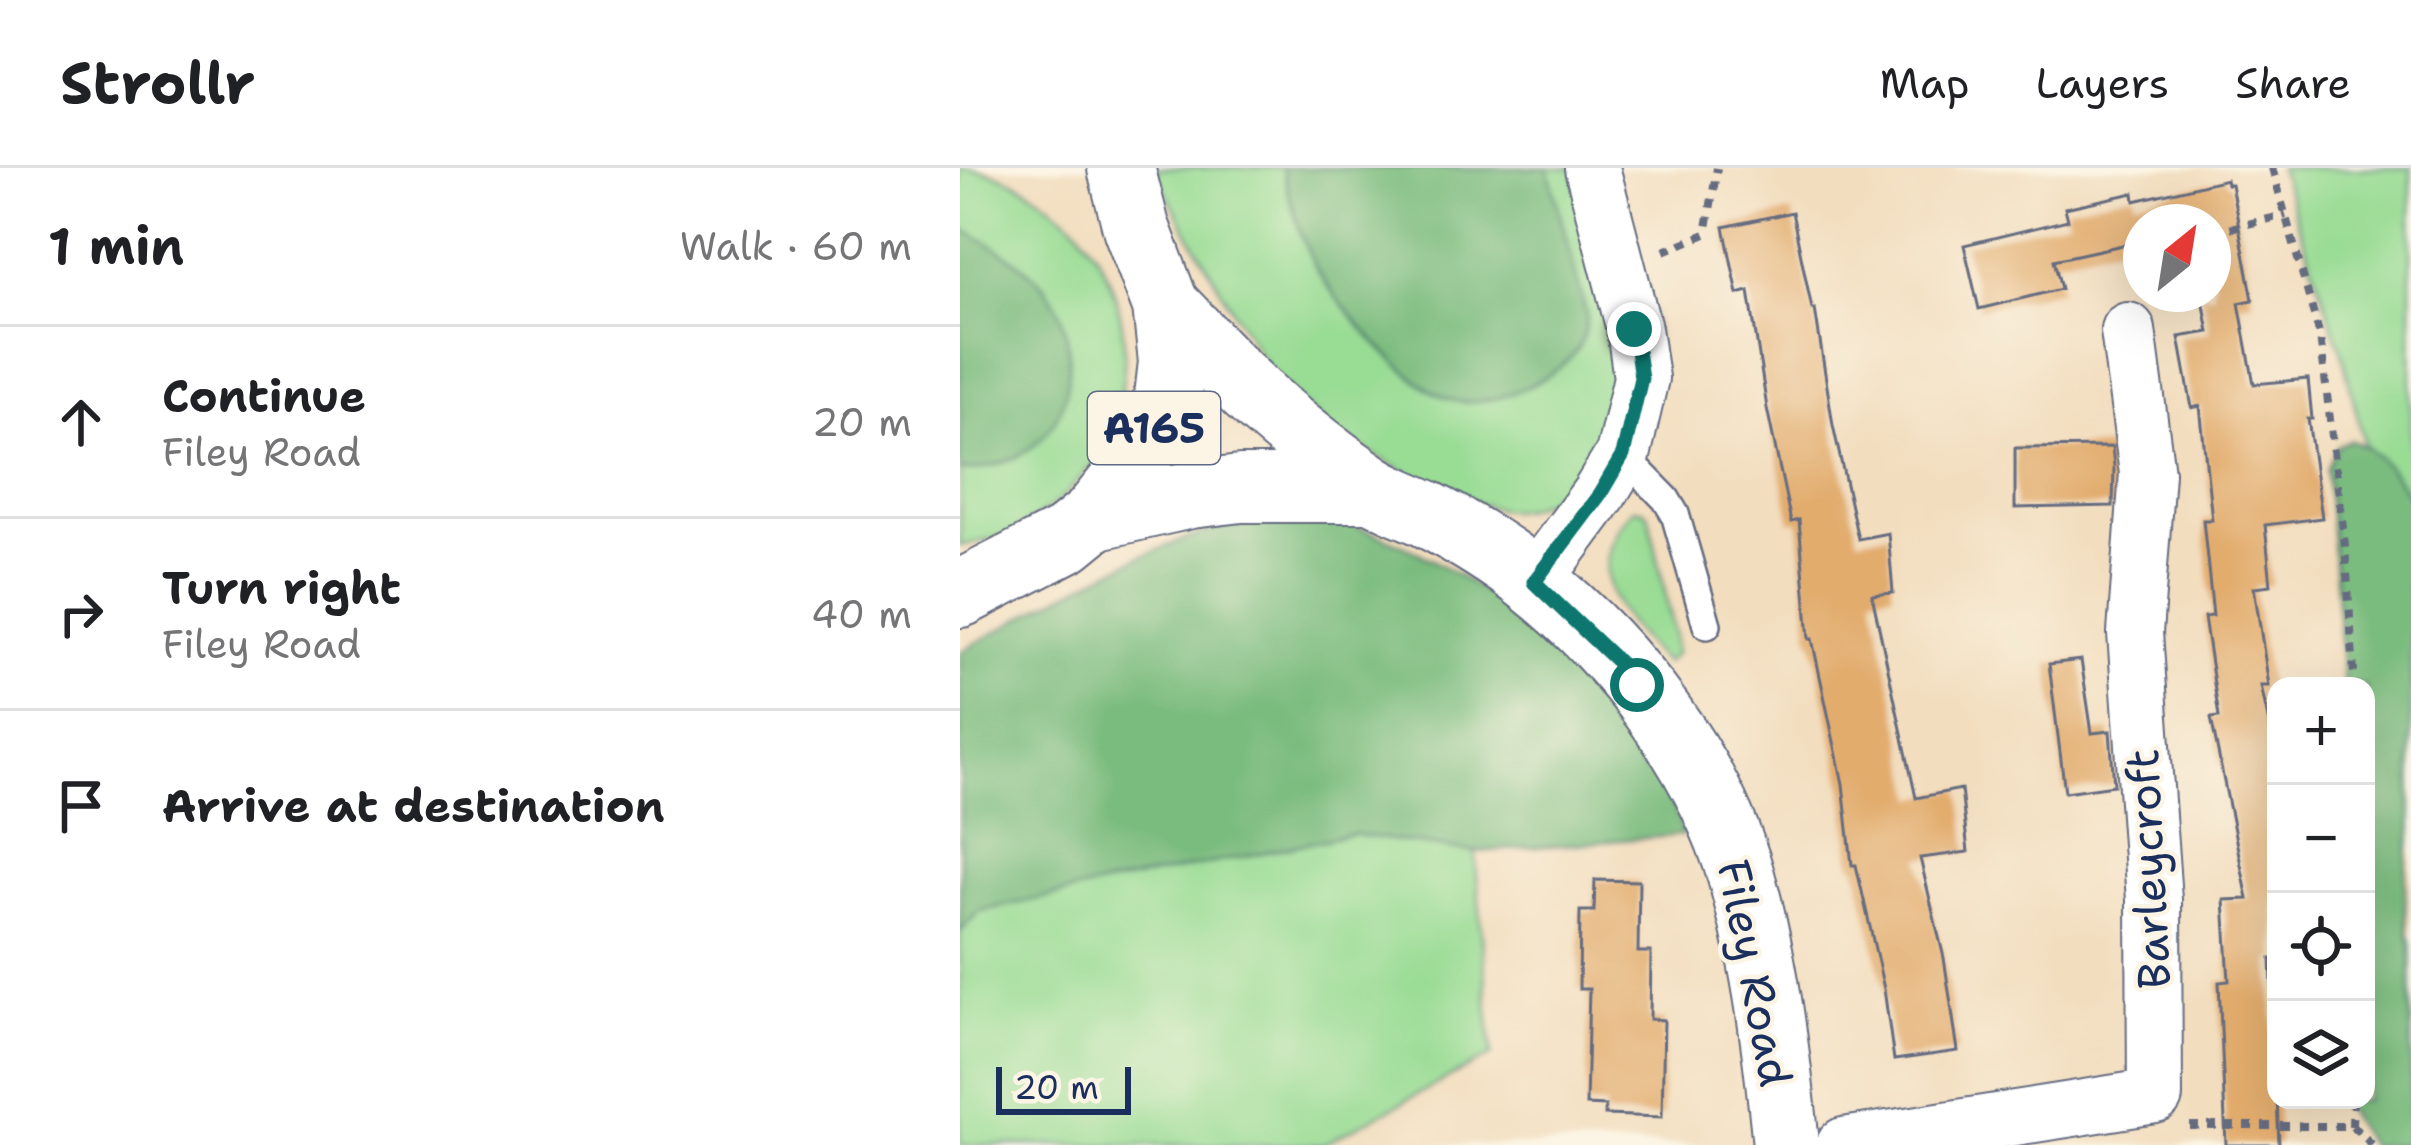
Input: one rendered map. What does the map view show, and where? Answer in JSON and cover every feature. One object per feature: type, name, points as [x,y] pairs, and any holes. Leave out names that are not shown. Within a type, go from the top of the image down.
[{"type":"main road","name":"Filey Road","points":[[976,580],[1067,539],[1094,517],[1133,469],[1168,397],[1172,362],[1166,305],[1128,197],[1084,168]]},
{"type":"main road","name":"Filey Road","points":[[1166,305],[1267,407],[1373,489],[1465,536],[1534,582],[1620,664],[1653,705],[1692,763],[1720,818],[1741,875],[1777,1052],[1786,1145]]},
{"type":"main road","name":"Filey Road","points":[[1094,517],[1190,495],[1241,489],[1373,489]]},
{"type":"street","points":[[1534,582],[1623,455],[1641,378],[1634,329],[1592,168]]},
{"type":"street","name":"Barleycroft","points":[[2128,330],[2147,473],[2135,633],[2154,900],[2154,1122]]},
{"type":"street","points":[[1844,1145],[2154,1122]]},
{"type":"lane","points":[[1623,455],[1675,514],[1706,625]]},
{"type":"path","points":[[1618,269],[1706,234],[1718,168]]},
{"type":"path","points":[[2272,168],[2320,336],[2345,545],[2354,677]]},
{"type":"path","points":[[2231,228],[2286,214]]},
{"type":"path","points":[[2352,1126],[2353,1109]]},
{"type":"path","points":[[2154,1122],[2352,1126],[2373,1145]]},
{"type":"green space","points":[[960,168],[997,174],[1020,185],[1079,229],[1102,265],[1117,304],[1124,344],[1122,384],[1113,422],[1095,458],[1069,490],[1036,517],[1009,534],[960,546]]},
{"type":"green space","points":[[1156,168],[1573,168],[1614,351],[1611,395],[1586,460],[1555,494],[1514,510],[1498,509],[1421,479],[1332,429],[1264,362]]},
{"type":"green space","points":[[1282,168],[1548,168],[1587,317],[1579,347],[1540,380],[1491,399],[1460,402],[1422,384],[1358,324],[1324,281],[1304,242]]},
{"type":"green space","points":[[2279,168],[2411,168],[2411,634],[2341,349]]},
{"type":"green space","points":[[960,228],[1013,259],[1047,290],[1064,325],[1069,366],[1060,410],[1037,442],[1004,462],[960,471]]},
{"type":"green space","points":[[2350,440],[2378,457],[2411,500],[2411,836],[2405,890],[2411,945],[2411,1145],[2368,1145],[2346,1109],[2375,1109],[2375,677],[2343,677],[2326,470],[2337,446]]},
{"type":"green space","points":[[1634,508],[1649,516],[1674,636],[1675,654],[1665,663],[1626,620],[1610,586],[1609,550]]},
{"type":"green space","points":[[1303,518],[1351,525],[1406,547],[1456,574],[1554,647],[1635,737],[1664,786],[1683,835],[1475,852],[1352,834],[979,911],[960,932],[960,652],[1066,593],[1179,541],[1256,521]]},
{"type":"green space","points":[[1352,834],[1475,852],[1492,1055],[1322,1145],[960,1145],[960,932],[979,911]]},
{"type":"building","points":[[2226,179],[2231,184],[2253,300],[2239,303],[2254,384],[2308,379],[2312,419],[2308,419],[2322,518],[2265,525],[2271,585],[2254,587],[2268,677],[2267,686],[2261,686],[2267,714],[2267,1109],[2277,1109],[2279,1145],[2226,1145],[2219,982],[2229,981],[2224,900],[2248,899],[2211,718],[2219,717],[2204,617],[2213,616],[2203,520],[2212,520],[2200,406],[2192,408],[2179,337],[2209,332],[2205,312],[2231,312],[2231,204],[2123,204],[2123,245],[2054,260],[2061,289],[1979,309],[1964,245],[2068,220],[2065,208],[2134,193],[2135,201]]},
{"type":"building","points":[[1792,212],[1858,539],[1888,533],[1893,593],[1872,595],[1916,798],[1961,789],[1968,852],[1920,858],[1944,958],[1958,1051],[1894,1060],[1884,989],[1856,865],[1852,865],[1843,784],[1809,639],[1799,520],[1791,522],[1749,291],[1738,294],[1724,227]]},
{"type":"building","points":[[2112,447],[2113,506],[2015,508],[2015,448]]},
{"type":"building","points":[[2081,660],[2092,733],[2110,731],[2114,785],[2065,792],[2049,664]]},
{"type":"building","points":[[1595,880],[1639,881],[1638,952],[1651,952],[1650,1019],[1664,1020],[1662,1117],[1605,1115],[1605,1106],[1586,1105],[1589,989],[1579,989],[1580,911],[1594,911]]},
{"type":"route","points":[[1634,329],[1641,378],[1623,455],[1534,582],[1637,685]]}]
